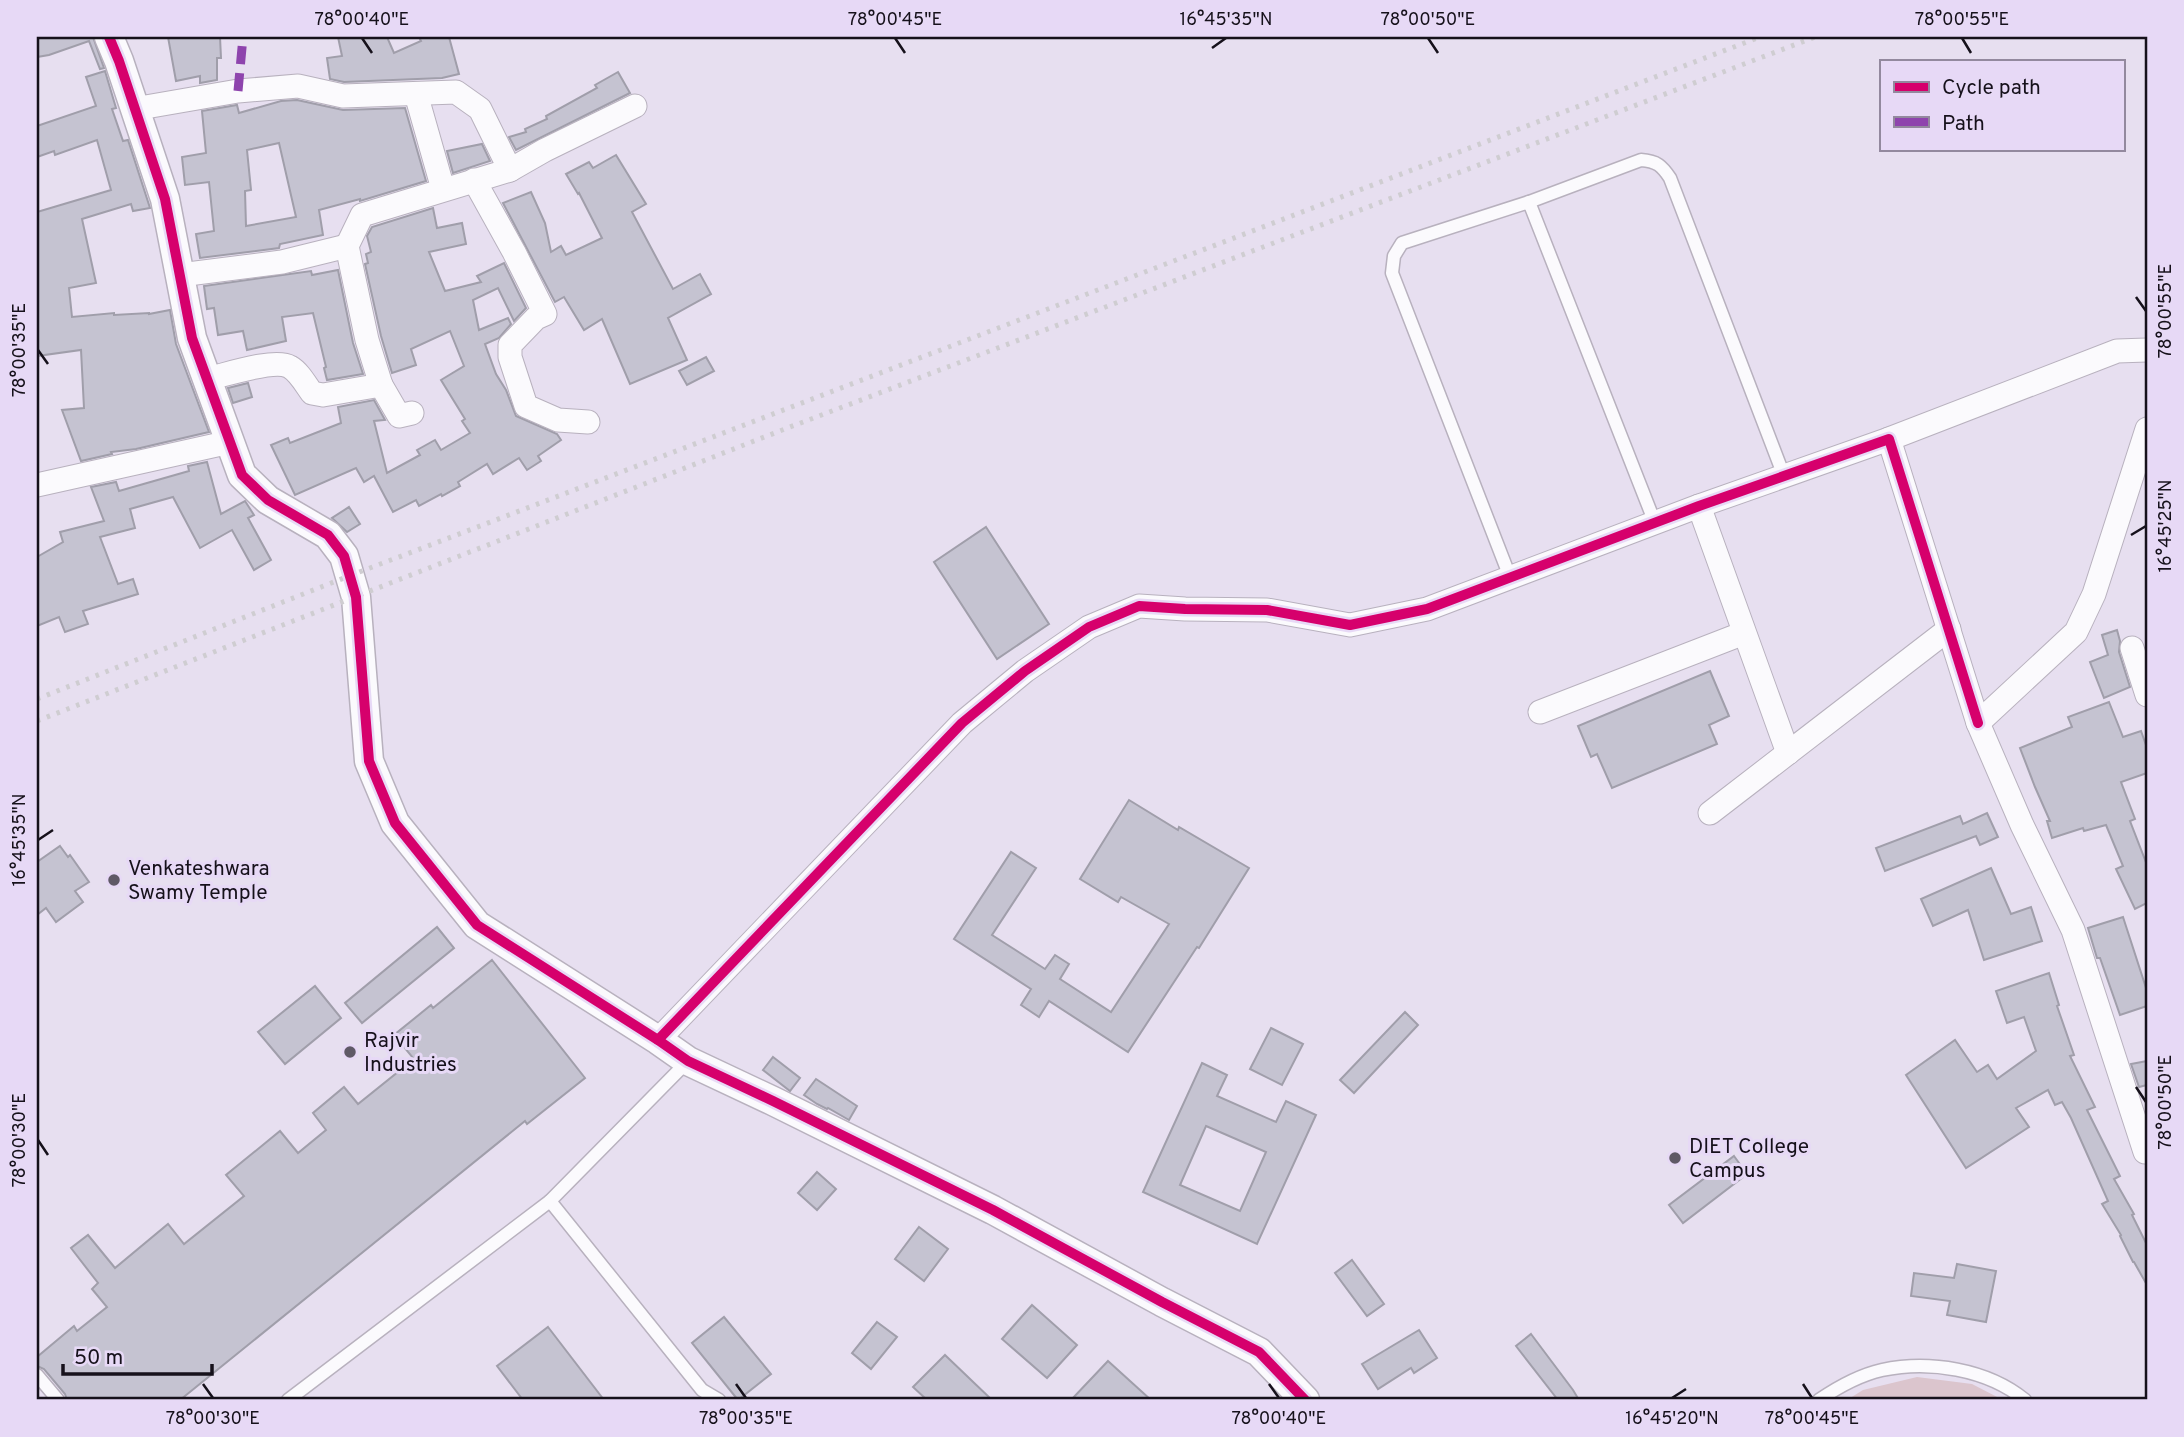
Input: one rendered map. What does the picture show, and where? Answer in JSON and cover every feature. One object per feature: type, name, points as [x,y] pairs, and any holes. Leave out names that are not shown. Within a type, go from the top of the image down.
[{"type":"street","points":[[109,37],[120,61],[165,199],[192,338],[242,475],[268,500],[328,535],[344,556],[356,597],[369,761],[395,823],[477,925],[688,1061],[993,1210],[1162,1303],[1259,1352],[1305,1400]]},
{"type":"street","points":[[134,109],[238,91],[298,86],[344,96],[456,92],[480,109],[510,170]]},
{"type":"street","points":[[416,94],[443,189]]},
{"type":"street","points":[[412,413],[399,416],[381,385],[367,341],[348,246],[362,215],[510,170],[635,106]]},
{"type":"street","points":[[474,180],[545,314],[536,318],[510,345],[510,357],[526,406],[558,420],[588,422]]},
{"type":"street","points":[[180,275],[282,262],[348,246]]},
{"type":"street","points":[[658,1040],[962,723],[1025,671],[1089,627],[1139,606],[1267,610],[1350,625],[1427,609],[1699,506],[1889,439],[2116,351],[2147,350]]},
{"type":"street","points":[[207,379],[269,365],[283,365],[291,368],[312,393],[323,395],[381,385]]},
{"type":"street","points":[[1978,723],[2076,632],[2094,594],[2147,429]]},
{"type":"street","points":[[1889,439],[1978,723],[2022,825],[2073,930],[2146,1154]]},
{"type":"street","points":[[37,485],[230,442]]},
{"type":"street","points":[[1699,506],[1788,753]]},
{"type":"street","points":[[1710,813],[1949,629]]},
{"type":"street","points":[[1540,712],[1744,633]]},
{"type":"street","points":[[2132,648],[2147,695]]},
{"type":"lane","points":[[1510,578],[1392,273],[1394,256],[1402,243],[1529,202],[1642,160],[1653,161],[1662,166],[1670,178],[1784,476]]},
{"type":"lane","points":[[1529,202],[1655,523]]},
{"type":"lane","points":[[288,1400],[550,1201],[688,1061]]},
{"type":"lane","points":[[550,1201],[702,1390],[719,1400]]},
{"type":"lane","points":[[1819,1400],[1838,1387],[1881,1371],[1928,1366],[1974,1373],[2025,1400]]},
{"type":"lane","points":[[37,1374],[58,1400]]},
{"type":"shaded area","points":[[1917,1377],[1972,1384],[2003,1400],[1847,1400],[1863,1390]]},
{"type":"building","points":[[93,37],[104,68],[100,69],[89,41],[37,57],[37,38]]},
{"type":"building","points":[[168,37],[220,37],[221,58],[217,58],[217,80],[200,83],[200,76],[176,81]]},
{"type":"building","points":[[338,37],[387,37],[394,53],[421,41],[419,37],[449,37],[459,74],[442,78],[344,82],[330,79],[327,58],[342,56]]},
{"type":"building","points":[[105,71],[116,108],[112,109],[123,141],[128,140],[150,208],[133,211],[131,204],[82,219],[96,283],[69,288],[72,317],[114,313],[149,314],[170,310],[176,344],[209,432],[111,452],[112,454],[81,461],[62,410],[84,408],[81,350],[37,356],[37,212],[111,190],[97,140],[55,155],[54,151],[37,157],[37,126],[96,106],[86,77]]},
{"type":"building","points":[[618,72],[630,93],[516,150],[509,137],[526,132],[525,129],[547,119],[546,116],[597,88],[595,85]]},
{"type":"building","points":[[297,100],[343,110],[405,108],[426,181],[319,210],[323,235],[280,244],[279,248],[200,258],[196,234],[214,231],[209,182],[185,185],[182,157],[206,153],[202,111],[237,105],[239,113],[281,101]],"holes":[[[279,143],[296,217],[246,226],[245,191],[251,190],[247,150]]]},
{"type":"building","points":[[482,144],[490,161],[453,173],[447,151]]},
{"type":"building","points":[[616,155],[646,204],[632,212],[673,289],[700,274],[711,294],[668,318],[687,360],[630,384],[602,319],[584,330],[564,297],[555,302],[503,203],[531,192],[545,223],[551,252],[561,246],[566,255],[602,238],[566,174],[589,162],[593,168]]},
{"type":"building","points":[[433,208],[437,228],[462,223],[466,244],[429,252],[445,291],[481,282],[477,276],[504,263],[526,308],[514,321],[498,288],[473,300],[479,330],[508,318],[511,324],[499,338],[485,344],[496,374],[506,390],[516,416],[557,434],[561,440],[538,456],[541,461],[527,470],[519,458],[493,474],[487,464],[458,482],[460,486],[442,496],[441,494],[419,506],[416,500],[393,512],[374,476],[364,482],[356,468],[295,495],[271,445],[288,438],[290,443],[341,423],[338,407],[374,400],[385,420],[374,421],[387,473],[420,455],[417,450],[435,440],[441,450],[470,433],[462,421],[465,419],[441,380],[464,366],[450,331],[411,349],[416,365],[392,373],[365,264],[368,263],[366,254],[371,252],[367,236],[372,227]]},
{"type":"building","points":[[338,270],[353,343],[363,374],[327,380],[313,313],[282,317],[286,341],[247,350],[243,331],[218,335],[214,308],[207,309],[204,286],[311,271],[312,275]]},
{"type":"building","points":[[706,357],[714,371],[687,385],[679,371]]},
{"type":"building","points":[[248,383],[252,397],[233,403],[228,388]]},
{"type":"building","points":[[207,462],[221,514],[245,501],[254,515],[248,518],[271,560],[254,570],[232,530],[200,548],[173,497],[130,509],[135,528],[100,537],[118,584],[133,579],[138,594],[83,611],[88,624],[65,632],[59,617],[37,626],[37,557],[63,542],[60,532],[104,521],[91,487],[116,482],[119,491],[189,471],[188,466]]},
{"type":"building","points":[[349,507],[360,524],[347,532],[332,518]]},
{"type":"building","points":[[986,527],[1049,624],[997,659],[934,562]]},
{"type":"building","points":[[2117,630],[2119,652],[2130,687],[2104,698],[2090,662],[2108,655],[2102,635]]},
{"type":"building","points":[[1710,671],[1729,716],[1709,725],[1717,744],[1612,788],[1597,754],[1591,757],[1578,726]]},
{"type":"building","points":[[2109,702],[2123,737],[2141,731],[2147,748],[2147,773],[2121,782],[2135,819],[2130,821],[2147,865],[2147,903],[2135,909],[2116,869],[2123,866],[2106,825],[2084,831],[2083,828],[2052,838],[2047,821],[2050,821],[2020,748],[2072,727],[2068,717]]},
{"type":"building","points":[[1129,800],[1249,868],[1199,948],[1197,947],[1128,1052],[1049,1001],[1039,1017],[1021,1005],[1031,989],[954,939],[1011,852],[1036,868],[992,935],[1045,969],[1055,955],[1069,964],[1060,979],[1111,1012],[1169,924],[1121,897],[1118,902],[1080,879]]},
{"type":"building","points":[[1987,813],[1998,837],[1980,845],[1976,836],[1885,871],[1876,848],[1960,816],[1963,824]]},
{"type":"building","points":[[60,846],[68,857],[70,855],[89,882],[75,891],[83,902],[56,922],[46,908],[37,915],[37,862]]},
{"type":"building","points":[[1991,868],[2011,914],[2031,907],[2042,941],[1984,960],[1968,910],[1933,926],[1921,899]]},
{"type":"building","points":[[2123,917],[2147,991],[2147,1006],[2120,1015],[2088,928]]},
{"type":"building","points":[[437,927],[454,948],[362,1023],[345,1003]]},
{"type":"building","points":[[492,960],[585,1078],[527,1124],[525,1121],[180,1400],[67,1400],[44,1369],[37,1366],[37,1357],[74,1326],[77,1331],[107,1307],[92,1289],[98,1283],[71,1248],[88,1235],[115,1268],[168,1224],[184,1244],[244,1196],[226,1175],[280,1131],[298,1153],[326,1130],[313,1113],[344,1087],[358,1104],[414,1059],[394,1035],[431,1005],[433,1008]]},
{"type":"building","points":[[2049,973],[2074,1055],[2070,1056],[2095,1107],[2087,1110],[2120,1176],[2114,1179],[2134,1214],[2132,1215],[2147,1245],[2147,1285],[2102,1204],[2108,1201],[2062,1102],[2055,1105],[2048,1090],[2016,1108],[2029,1127],[1966,1168],[1906,1075],[1955,1040],[1977,1072],[1988,1065],[1997,1079],[2036,1051],[2024,1017],[2007,1023],[1996,991]]},
{"type":"building","points":[[315,986],[341,1018],[285,1064],[258,1032]]},
{"type":"building","points":[[1405,1012],[1418,1025],[1354,1093],[1340,1080]]},
{"type":"building","points":[[1271,1028],[1303,1044],[1282,1085],[1250,1069]]},
{"type":"building","points":[[773,1057],[800,1078],[790,1091],[763,1070]]},
{"type":"building","points":[[2147,1061],[2147,1085],[2139,1087],[2131,1064]]},
{"type":"building","points":[[1202,1063],[1227,1075],[1217,1096],[1276,1122],[1286,1101],[1316,1115],[1257,1244],[1143,1192]],"holes":[[[1206,1126],[1266,1152],[1240,1211],[1180,1185]]]},
{"type":"building","points":[[816,1079],[857,1106],[849,1120],[804,1095]]},
{"type":"building","points":[[1734,1156],[1747,1174],[1683,1223],[1669,1205]]},
{"type":"building","points":[[817,1172],[836,1189],[817,1210],[798,1193]]},
{"type":"building","points":[[919,1227],[948,1249],[924,1281],[895,1259]]},
{"type":"building","points":[[1352,1260],[1384,1304],[1367,1316],[1335,1273]]},
{"type":"building","points":[[1957,1264],[1996,1271],[1986,1322],[1947,1315],[1950,1301],[1911,1296],[1914,1273],[1954,1278]]},
{"type":"building","points":[[1032,1305],[1077,1345],[1047,1378],[1002,1339]]},
{"type":"building","points":[[724,1317],[771,1374],[738,1400],[692,1343]]},
{"type":"building","points":[[877,1322],[897,1337],[871,1369],[852,1353]]},
{"type":"building","points":[[548,1327],[604,1400],[523,1400],[497,1366]]},
{"type":"building","points":[[1419,1330],[1437,1358],[1414,1373],[1411,1368],[1378,1389],[1362,1364]]},
{"type":"building","points":[[1531,1334],[1579,1400],[1558,1400],[1516,1346]]},
{"type":"building","points":[[945,1355],[992,1400],[927,1400],[913,1387]]},
{"type":"building","points":[[1108,1361],[1151,1400],[1071,1400]]},
{"type":"railway","points":[[37,699],[349,576],[1760,37]]},
{"type":"railway","points":[[37,721],[790,427],[1815,37]]},
{"type":"marked path","points":[[238,91],[243,37]]},
{"type":"cycle path","points":[[109,37],[165,199],[192,338],[242,475],[268,500],[328,535],[344,556],[356,597],[369,761],[395,823],[477,925],[688,1061],[993,1210],[1259,1352],[1305,1400]]},
{"type":"cycle path","points":[[658,1040],[962,723],[1025,671],[1089,627],[1139,606],[1267,610],[1350,625],[1427,609],[1699,506],[1889,439],[1978,723]]},
{"type":"place","name":"Venkateshwara Swamy Temple","points":[[114,880]]},
{"type":"place","name":"Rajvir Industries","points":[[350,1052]]},
{"type":"place","name":"DIET College Campus","points":[[1675,1158]]}]
